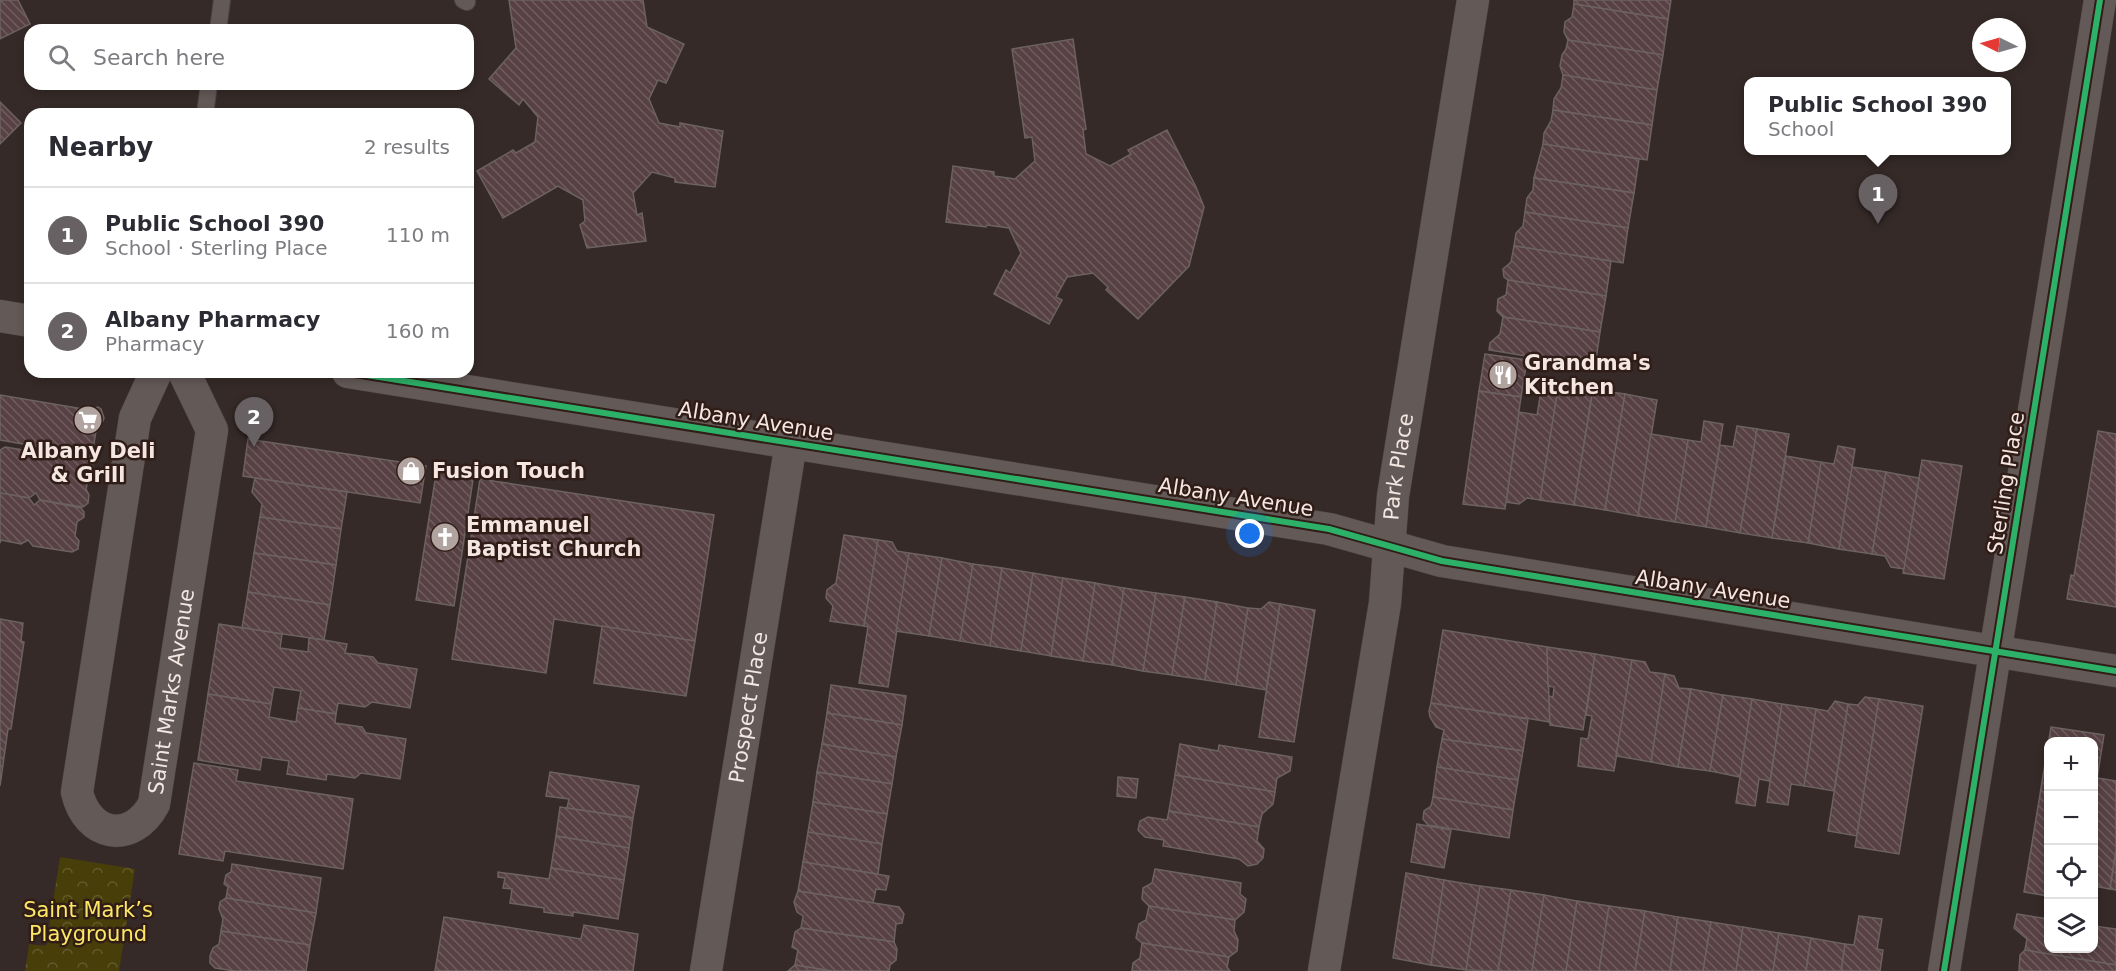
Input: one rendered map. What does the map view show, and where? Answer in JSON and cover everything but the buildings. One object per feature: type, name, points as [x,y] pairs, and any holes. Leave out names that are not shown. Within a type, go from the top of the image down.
[{"type":"street","name":"Park Place","points":[[1324,971],[1385,603],[1395,484],[1473,0]]},
{"type":"street","name":"Sterling Place","points":[[1944,971],[2100,0]]},
{"type":"street","points":[[0,316],[24,320]]},
{"type":"street","name":"Saint Marks Avenue","points":[[153,378],[135,418],[77,792],[80,806],[87,818],[111,831],[124,830],[137,825],[148,816],[154,804],[212,430],[187,378]]},
{"type":"street","name":"Albany Avenue","points":[[385,378],[1329,529],[1442,561],[2116,671]]},
{"type":"street","name":"Prospect Place","points":[[706,971],[790,443]]},
{"type":"lane","points":[[219,24],[222,0]]},
{"type":"lane","points":[[206,108],[208,90]]},
{"type":"green space","name":"Saint Mark’s Playground","points":[[60,857],[135,869],[119,971],[25,971],[29,944],[46,946]]},
{"type":"cycle path","points":[[1944,971],[2100,0]]},
{"type":"cycle path","points":[[385,378],[1329,529],[1442,561],[2116,671]]},
{"type":"place","name":"Public School 390","points":[[1878,224]]},
{"type":"place","name":"Grandma's Kitchen","points":[[1503,375]]},
{"type":"place","name":"Albany Deli & Grill","points":[[88,420]]},
{"type":"place","name":"Albany Pharmacy","points":[[254,447]]},
{"type":"place","name":"Fusion Touch","points":[[411,471]]},
{"type":"place","name":"Emmanuel Baptist Church","points":[[445,537]]}]
